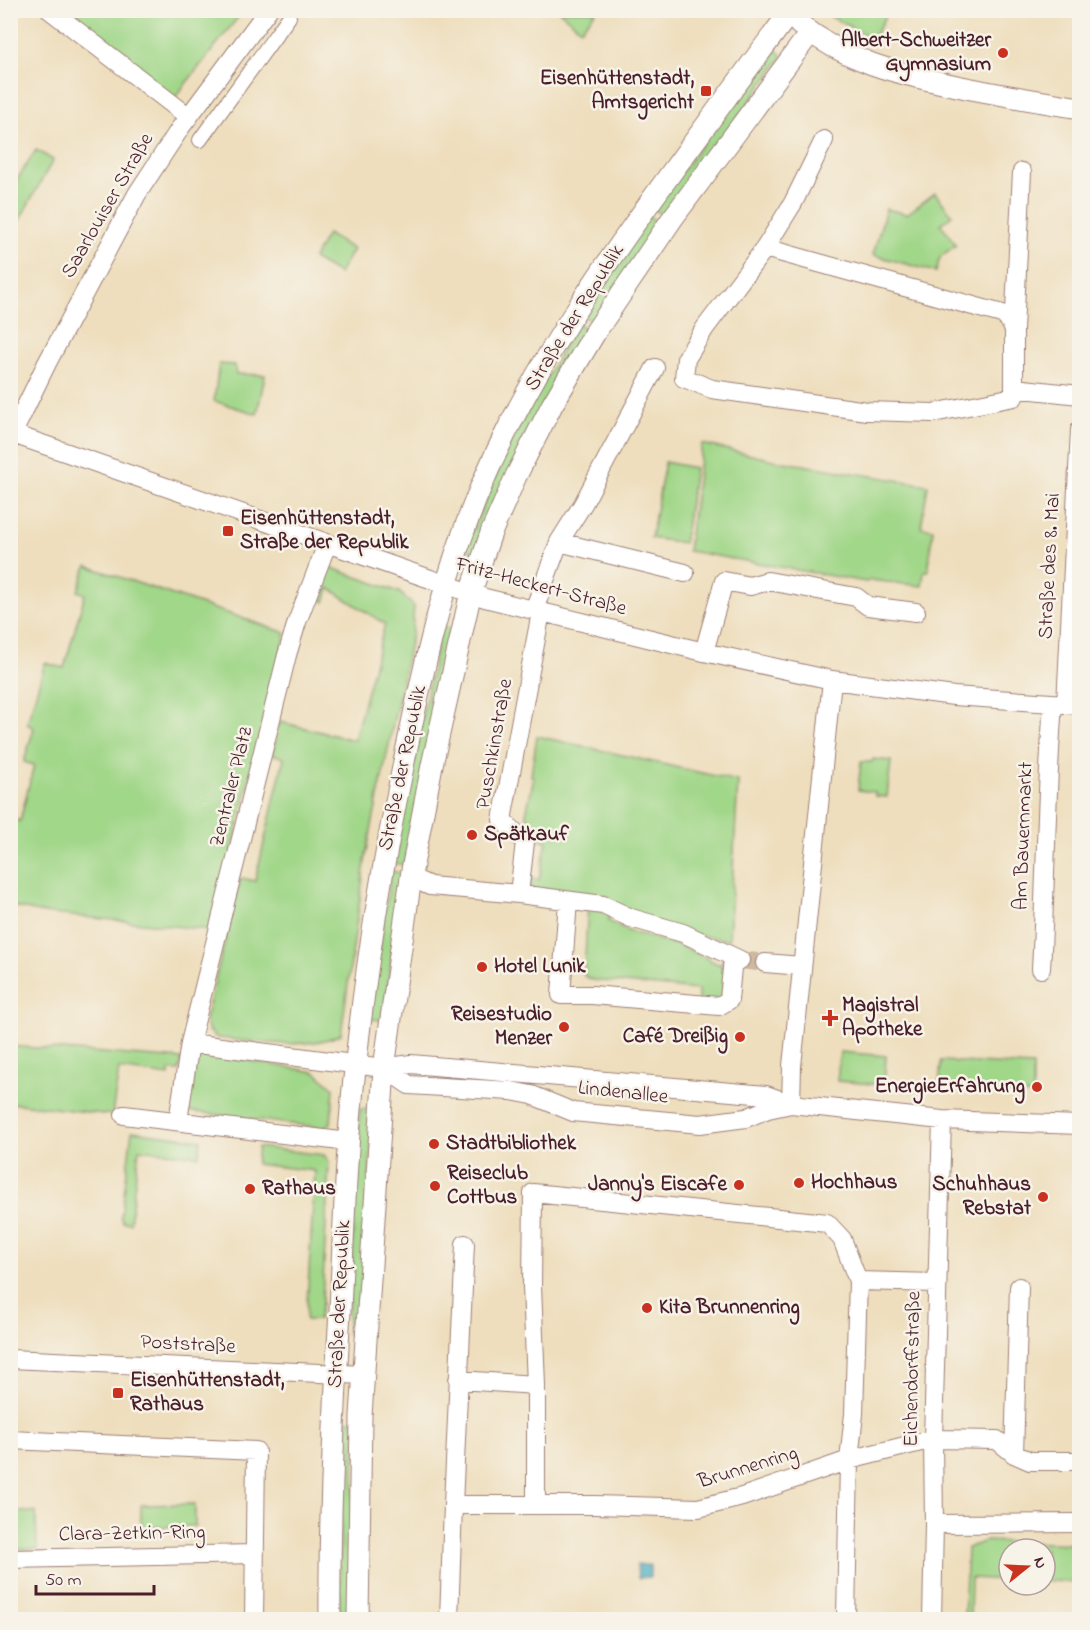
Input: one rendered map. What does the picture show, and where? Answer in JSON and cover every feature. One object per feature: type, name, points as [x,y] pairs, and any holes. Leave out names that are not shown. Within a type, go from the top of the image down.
[{"type":"street","points":[[50,10],[189,117]]},
{"type":"street","name":"Saarlouiser Straße","points":[[11,435],[137,194],[189,117],[266,11]]},
{"type":"street","points":[[785,13],[810,33],[847,54],[892,72],[987,93],[1080,108]]},
{"type":"street","name":"Straße der Republik","points":[[330,1620],[330,1527],[336,1375],[355,1064],[383,866],[413,717],[445,585],[460,540],[495,455],[531,386],[567,325],[645,208],[785,13]]},
{"type":"street","points":[[200,140],[289,17]]},
{"type":"street","name":"Straße der Republik","points":[[358,1620],[361,1416],[384,1068],[411,878],[432,765],[471,592],[491,533],[516,476],[552,405],[596,331],[684,202],[810,33]]},
{"type":"street","points":[[824,140],[793,203],[765,248],[718,309],[686,359],[684,378],[721,390],[821,405],[884,411],[933,413],[1014,397],[1014,330],[1022,172]]},
{"type":"street","points":[[765,248],[1002,314],[1009,320],[1014,330]]},
{"type":"street","points":[[537,611],[559,542],[583,504],[655,368]]},
{"type":"street","points":[[1014,388],[1080,395]]},
{"type":"street","name":"Straße des 8. Mai","points":[[1066,705],[1080,430]]},
{"type":"street","name":"Fritz-Heckert-Straße","points":[[11,435],[485,598],[704,652],[832,680],[954,696],[1066,705]]},
{"type":"street","points":[[559,542],[685,573]]},
{"type":"street","name":"Zentraler Platz","points":[[178,1121],[190,1043],[287,655],[327,544]]},
{"type":"street","points":[[704,652],[724,581],[750,586],[768,581],[856,597],[868,606],[916,612]]},
{"type":"street","name":"Puschkinstraße","points":[[519,894],[525,842],[502,820],[537,611]]},
{"type":"street","points":[[791,1104],[792,1066],[832,680]]},
{"type":"street","name":"Am Bauernmarkt","points":[[1041,969],[1048,774],[1066,705]]},
{"type":"street","points":[[411,878],[430,886],[519,894],[603,905],[631,918],[683,933],[737,958],[729,1000],[719,1006],[592,995],[561,995],[568,901]]},
{"type":"street","points":[[765,963],[802,966]]},
{"type":"street","points":[[190,1043],[355,1064]]},
{"type":"street","name":"Lindenallee","points":[[355,1064],[384,1068],[411,1064],[766,1095],[791,1104],[942,1120],[1080,1125]]},
{"type":"street","name":"Lindenallee","points":[[384,1068],[409,1084],[511,1091],[532,1095],[573,1112],[700,1124],[746,1118],[768,1109],[791,1104]]},
{"type":"street","points":[[124,1114],[349,1142]]},
{"type":"street","name":"Eichendorffstraße","points":[[932,1620],[933,1439],[942,1120]]},
{"type":"street","points":[[536,1505],[536,1385],[532,1286],[533,1193],[827,1223],[842,1239],[858,1281],[854,1414],[849,1460],[846,1620]]},
{"type":"street","points":[[449,1620],[465,1245]]},
{"type":"street","points":[[858,1281],[937,1283]]},
{"type":"street","points":[[1014,1454],[1019,1287]]},
{"type":"street","name":"Poststraße","points":[[10,1359],[364,1375]]},
{"type":"street","points":[[458,1380],[536,1385]]},
{"type":"street","name":"Brunnenring","points":[[453,1505],[698,1508],[742,1497],[849,1460],[933,1439],[997,1440],[1014,1454],[1030,1461],[1080,1461]]},
{"type":"street","points":[[10,1440],[256,1451],[254,1620]]},
{"type":"street","points":[[934,1524],[1080,1523]]},
{"type":"street","name":"Clara-Zetkin-Ring","points":[[10,1559],[254,1554]]},
{"type":"green space","points":[[57,11],[243,11],[173,100]]},
{"type":"green space","points":[[559,11],[596,11],[581,29]]},
{"type":"green space","points":[[820,11],[888,11],[873,39]]},
{"type":"green space","points":[[773,48],[783,56],[665,217],[654,209]]},
{"type":"green space","points":[[36,150],[53,160],[15,228],[11,225],[11,189]]},
{"type":"green space","points":[[935,193],[952,215],[941,224],[956,245],[940,257],[936,272],[873,255],[886,209],[907,214]]},
{"type":"green space","points":[[649,216],[660,224],[593,322],[582,315]]},
{"type":"green space","points":[[327,234],[353,249],[339,274],[313,259]]},
{"type":"green space","points":[[577,323],[588,330],[478,553],[465,549],[507,448]]},
{"type":"green space","points":[[219,364],[235,365],[236,374],[265,375],[257,414],[214,401]]},
{"type":"green space","points":[[702,444],[778,461],[928,485],[921,527],[933,529],[928,571],[924,571],[922,586],[870,580],[866,582],[688,551]]},
{"type":"green space","points":[[665,462],[695,468],[684,543],[651,538]]},
{"type":"green space","points":[[87,566],[286,633],[212,930],[43,913],[11,906],[10,819],[20,821],[34,765],[24,762],[34,728],[27,724],[45,663],[64,668],[85,594],[78,591]]},
{"type":"green space","points":[[326,566],[399,592],[414,606],[412,633],[366,855],[341,1034],[328,1039],[297,1044],[217,1038],[209,1031],[205,1020],[241,878],[255,881],[284,758],[272,754],[280,722],[354,740],[385,624],[329,588],[325,602],[316,596]]},
{"type":"green space","points":[[441,626],[454,629],[405,865],[392,863]]},
{"type":"green space","points":[[537,736],[738,781],[729,940],[683,933],[612,910],[608,921],[628,931],[681,946],[720,965],[727,953],[729,1000],[698,1005],[698,990],[593,980],[584,976],[588,903],[532,889],[529,878],[539,880],[547,841],[536,839],[526,814],[534,777],[531,776]]},
{"type":"green space","points":[[873,759],[891,761],[887,797],[875,796],[875,792],[858,790],[861,762],[872,762]]},
{"type":"green space","points":[[391,871],[403,873],[383,1020],[369,1019]]},
{"type":"green space","points":[[10,1046],[182,1059],[179,1071],[170,1070],[169,1076],[119,1069],[112,1115],[11,1103]]},
{"type":"green space","points":[[840,1052],[886,1056],[884,1085],[837,1081]]},
{"type":"green space","points":[[196,1054],[315,1072],[334,1088],[331,1123],[323,1128],[187,1111]]},
{"type":"green space","points":[[941,1061],[1033,1066],[1033,1095],[939,1089]]},
{"type":"green space","points":[[360,1109],[373,1110],[361,1334],[347,1334]]},
{"type":"green space","points":[[132,1131],[201,1140],[199,1156],[139,1149],[130,1223],[123,1222],[121,1217]]},
{"type":"green space","points":[[258,1147],[324,1155],[329,1161],[322,1303],[318,1320],[306,1320],[315,1171],[256,1164]]},
{"type":"green space","points":[[343,1420],[355,1421],[352,1615],[339,1616]]},
{"type":"green space","points":[[195,1504],[195,1526],[141,1527],[141,1505]]},
{"type":"green space","points":[[15,1512],[36,1512],[37,1549],[17,1549]]},
{"type":"green space","points":[[985,1541],[997,1541],[997,1579],[971,1578],[970,1619],[964,1619],[967,1548]]},
{"type":"green space","points":[[1057,1543],[1079,1544],[1079,1582],[1057,1581]]},
{"type":"water","points":[[637,1565],[650,1565],[650,1577],[638,1578]]},
{"type":"tunnel","points":[[740,960],[765,963]]},
{"type":"place","name":"Albert-Schweitzer Gymnasium","points":[[1003,53]]},
{"type":"place","name":"Eisenhüttenstadt, Amtsgericht","points":[[706,91]]},
{"type":"place","name":"Eisenhüttenstadt, Straße der Republik","points":[[228,531]]},
{"type":"place","name":"Spätkauf","points":[[472,835]]},
{"type":"place","name":"Hotel Lunik","points":[[482,967]]},
{"type":"place","name":"Magistral Apotheke","points":[[830,1018]]},
{"type":"place","name":"Reisestudio Menzer","points":[[564,1027]]},
{"type":"place","name":"Café Dreißig","points":[[740,1037]]},
{"type":"place","name":"EnergieErfahrung","points":[[1037,1087]]},
{"type":"place","name":"Stadtbibliothek","points":[[434,1144]]},
{"type":"place","name":"Hochhaus","points":[[799,1183]]},
{"type":"place","name":"Janny's Eiscafe","points":[[739,1185]]},
{"type":"place","name":"Reiseclub Cottbus","points":[[435,1186]]},
{"type":"place","name":"Rathaus","points":[[250,1189]]},
{"type":"place","name":"Schuhhaus Rebstat","points":[[1043,1197]]},
{"type":"place","name":"Kita Brunnenring","points":[[647,1308]]},
{"type":"place","name":"Eisenhüttenstadt, Rathaus","points":[[118,1393]]}]
